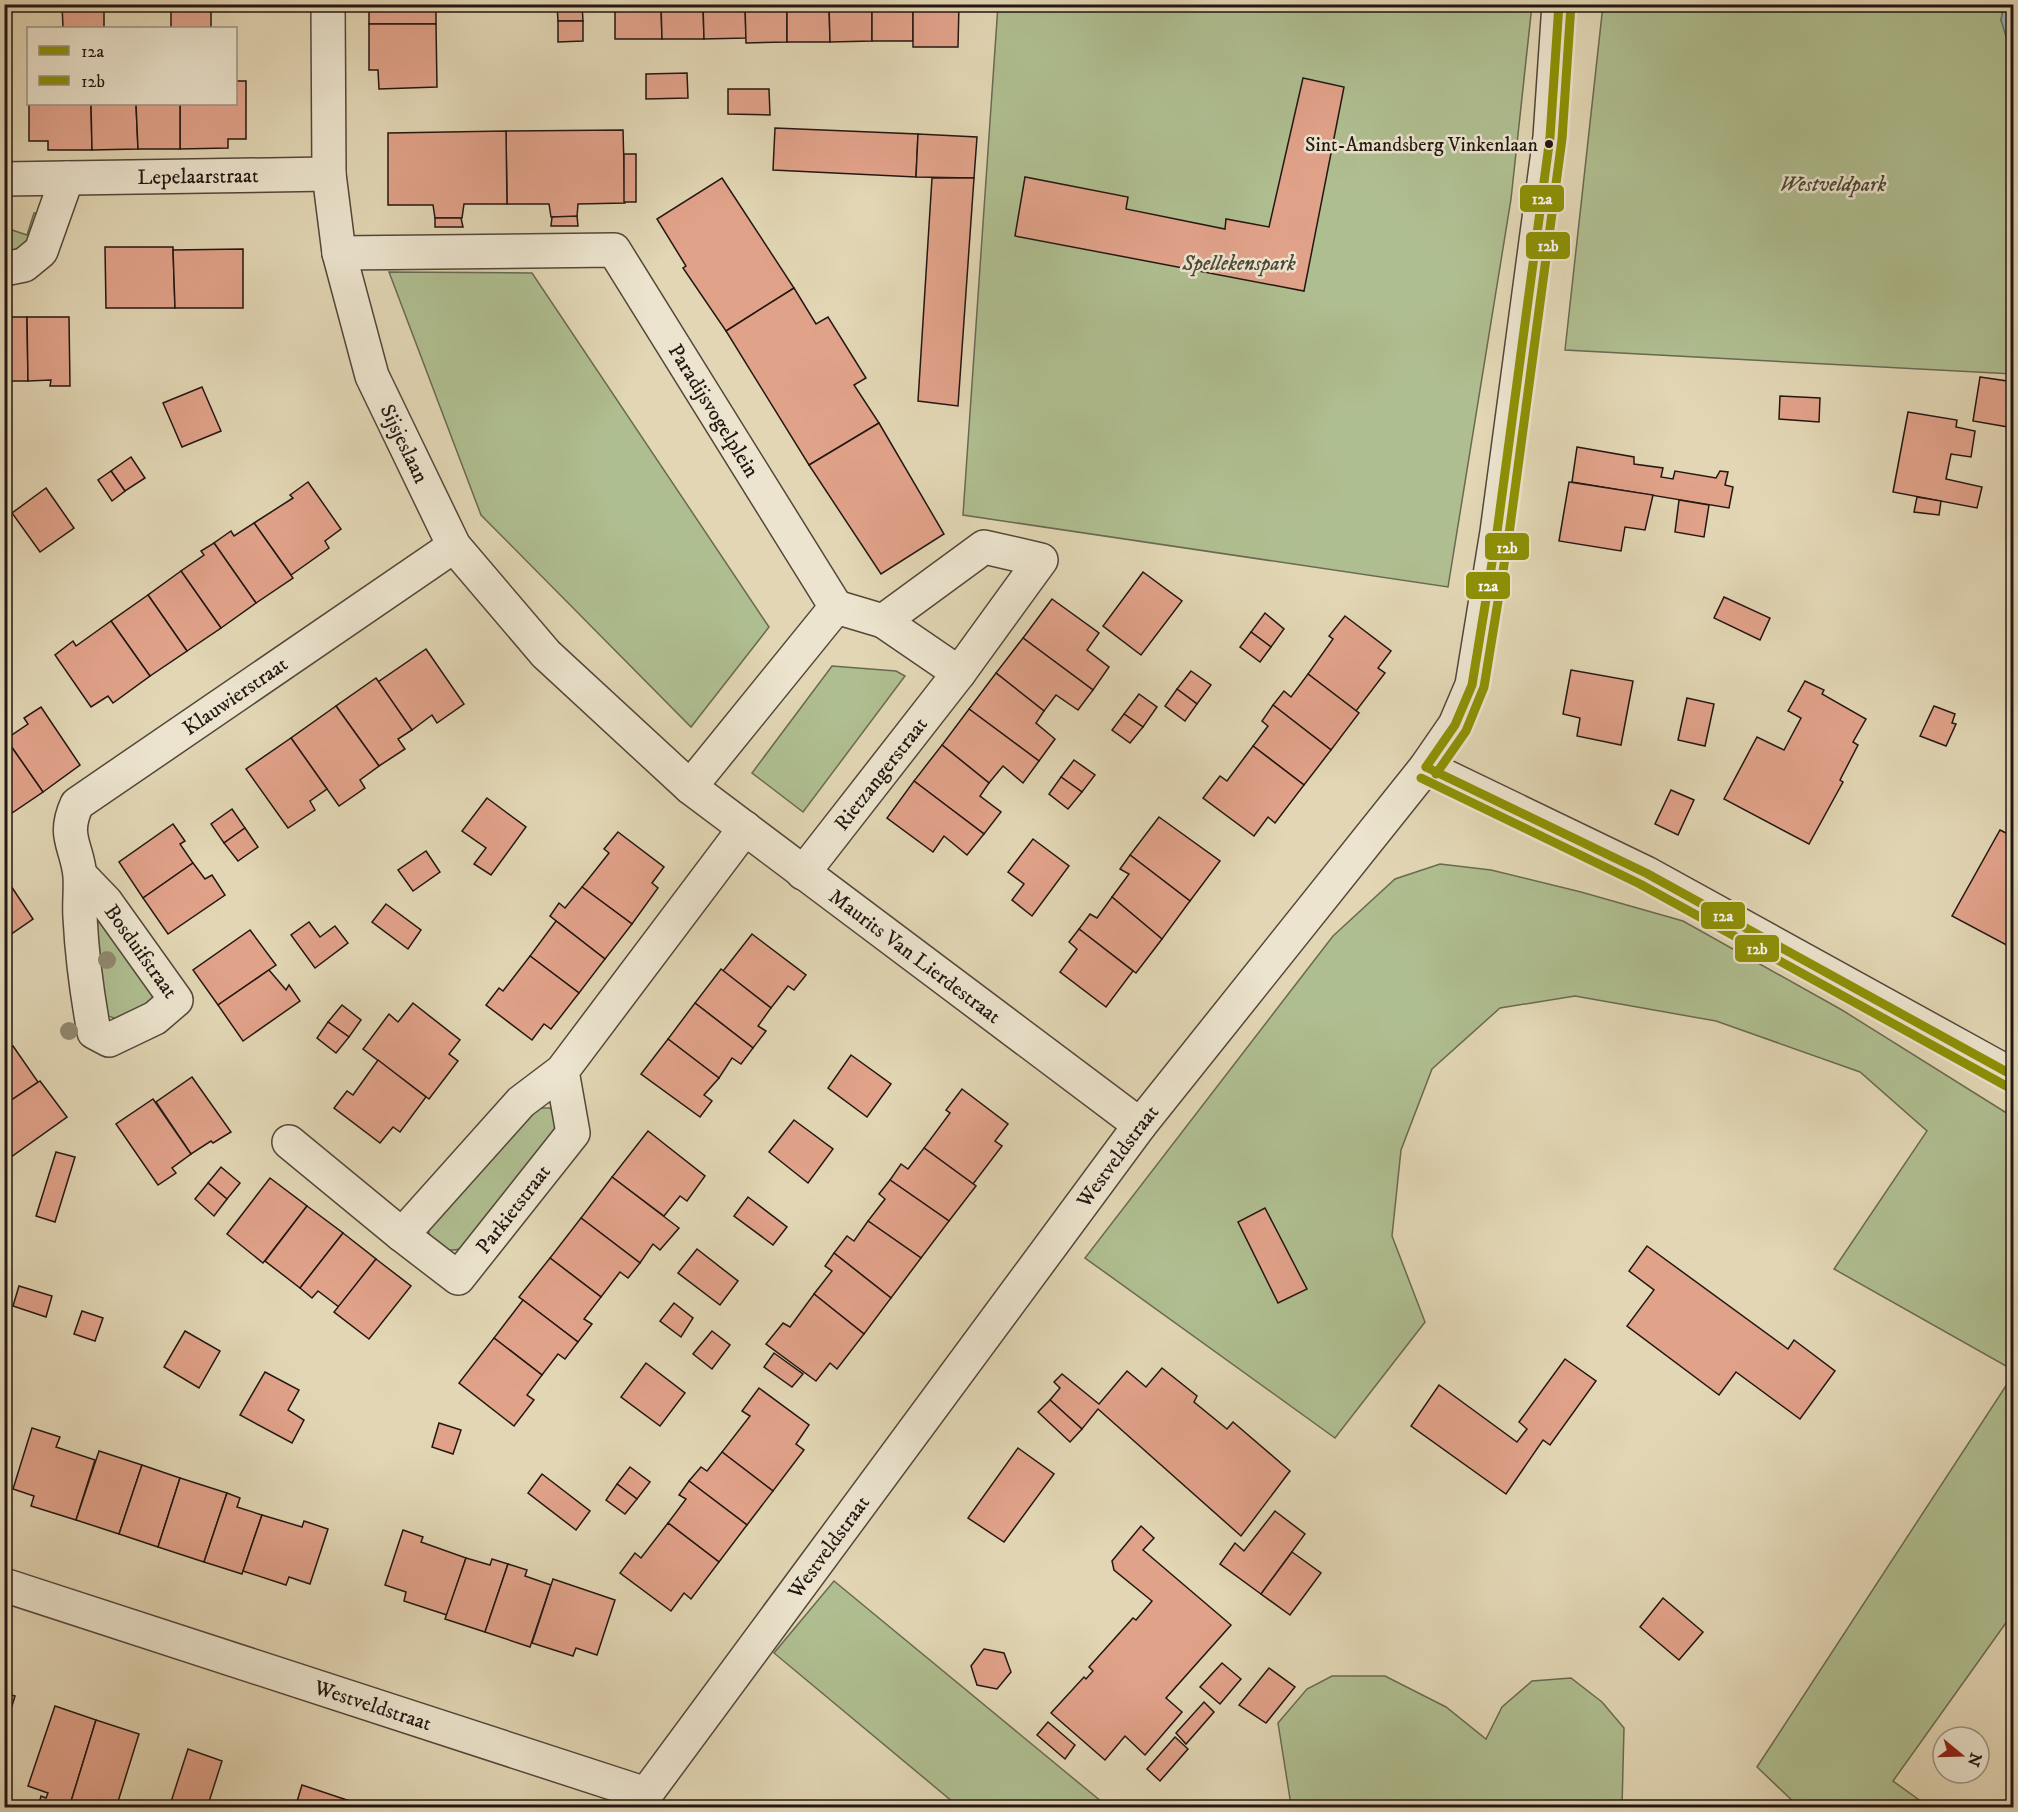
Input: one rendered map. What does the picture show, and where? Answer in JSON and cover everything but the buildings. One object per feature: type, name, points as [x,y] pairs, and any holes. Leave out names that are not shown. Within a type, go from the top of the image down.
[{"type":"street","name":"Sijsjeslaan","points":[[328,4],[329,174],[339,253],[372,376],[454,546],[546,654],[690,787]]},
{"type":"street","name":"Westveldstraat","points":[[4,1585],[644,1801],[1140,1125],[1426,767],[1455,725],[1472,685],[1497,532],[1548,148],[1560,4]]},
{"type":"street","name":"Lepelaarstraat","points":[[4,179],[329,174]]},
{"type":"street","points":[[4,269],[24,265],[41,251],[67,178]]},
{"type":"street","name":"Paradijsvogelplein","points":[[339,253],[614,250],[836,607]]},
{"type":"street","name":"Klauwierstraat","points":[[80,875],[70,837],[70,820],[77,804],[454,546]]},
{"type":"street","name":"Rietzangerstraat","points":[[803,873],[959,674],[1041,560],[984,547],[883,621]]},
{"type":"street","points":[[690,787],[836,607],[883,621],[959,674]]},
{"type":"street","points":[[1426,767],[1646,873],[2013,1076]]},
{"type":"street","name":"Maurits Van Lierdestraat","points":[[690,787],[1140,1125]]},
{"type":"street","points":[[402,1235],[521,1102],[562,1071],[745,828]]},
{"type":"street","name":"Parkietstraat","points":[[289,1142],[458,1278],[573,1133],[562,1071]]},
{"type":"green space","name":"Spellekenspark","points":[[998,5],[1532,5],[1511,199],[1448,587],[963,515]]},
{"type":"green space","name":"Westveldpark","points":[[1603,5],[2004,5],[2001,20],[2014,59],[2013,374],[1565,350]]},
{"type":"green space","points":[[34,213],[42,213],[33,242],[5,257],[5,235],[9,229],[27,235]]},
{"type":"green space","points":[[389,272],[532,273],[769,627],[691,727],[481,515]]},
{"type":"green space","points":[[832,666],[896,671],[905,676],[803,812],[752,773]]},
{"type":"green space","points":[[1440,864],[1491,870],[1581,892],[1683,921],[1842,1010],[2013,1117],[2013,1370],[1834,1269],[1927,1131],[1860,1072],[1716,1021],[1575,996],[1500,1008],[1432,1069],[1401,1150],[1392,1236],[1425,1322],[1335,1438],[1085,1258],[1333,936],[1395,879]]},
{"type":"green space","points":[[99,921],[154,993],[152,999],[144,1007],[117,1019],[108,1016],[102,1006],[94,923]]},
{"type":"green space","points":[[540,1108],[550,1108],[555,1115],[556,1124],[552,1135],[469,1246],[449,1250],[431,1241],[428,1228],[529,1113]]},
{"type":"green space","points":[[2013,1375],[2013,1613],[1893,1781],[1929,1807],[1799,1807],[1757,1767]]},
{"type":"green space","points":[[834,1581],[1108,1807],[959,1807],[774,1653]]},
{"type":"green space","points":[[1332,1676],[1385,1676],[1446,1707],[1486,1739],[1502,1707],[1532,1681],[1571,1678],[1602,1702],[1624,1728],[1622,1807],[1294,1807],[1291,1805],[1278,1723],[1307,1689]]},
{"type":"water","points":[[2004,5],[2013,5],[2013,59],[2001,20]]},
{"type":"transit line","name":"12a","points":[[1426,767],[1455,725],[1472,685],[1497,532],[1550,137],[1559,4]]},
{"type":"transit line","name":"12b","points":[[1436,774],[1466,731],[1484,687],[1509,534],[1562,139],[1571,5]]},
{"type":"transit line","name":"12a","points":[[1426,767],[1646,873],[2014,1076]]},
{"type":"transit line","name":"12b","points":[[1421,778],[1640,884],[2008,1087]]},
{"type":"place","name":"Sint-Amandsberg Vinkenlaan","points":[[1549,144]]}]
